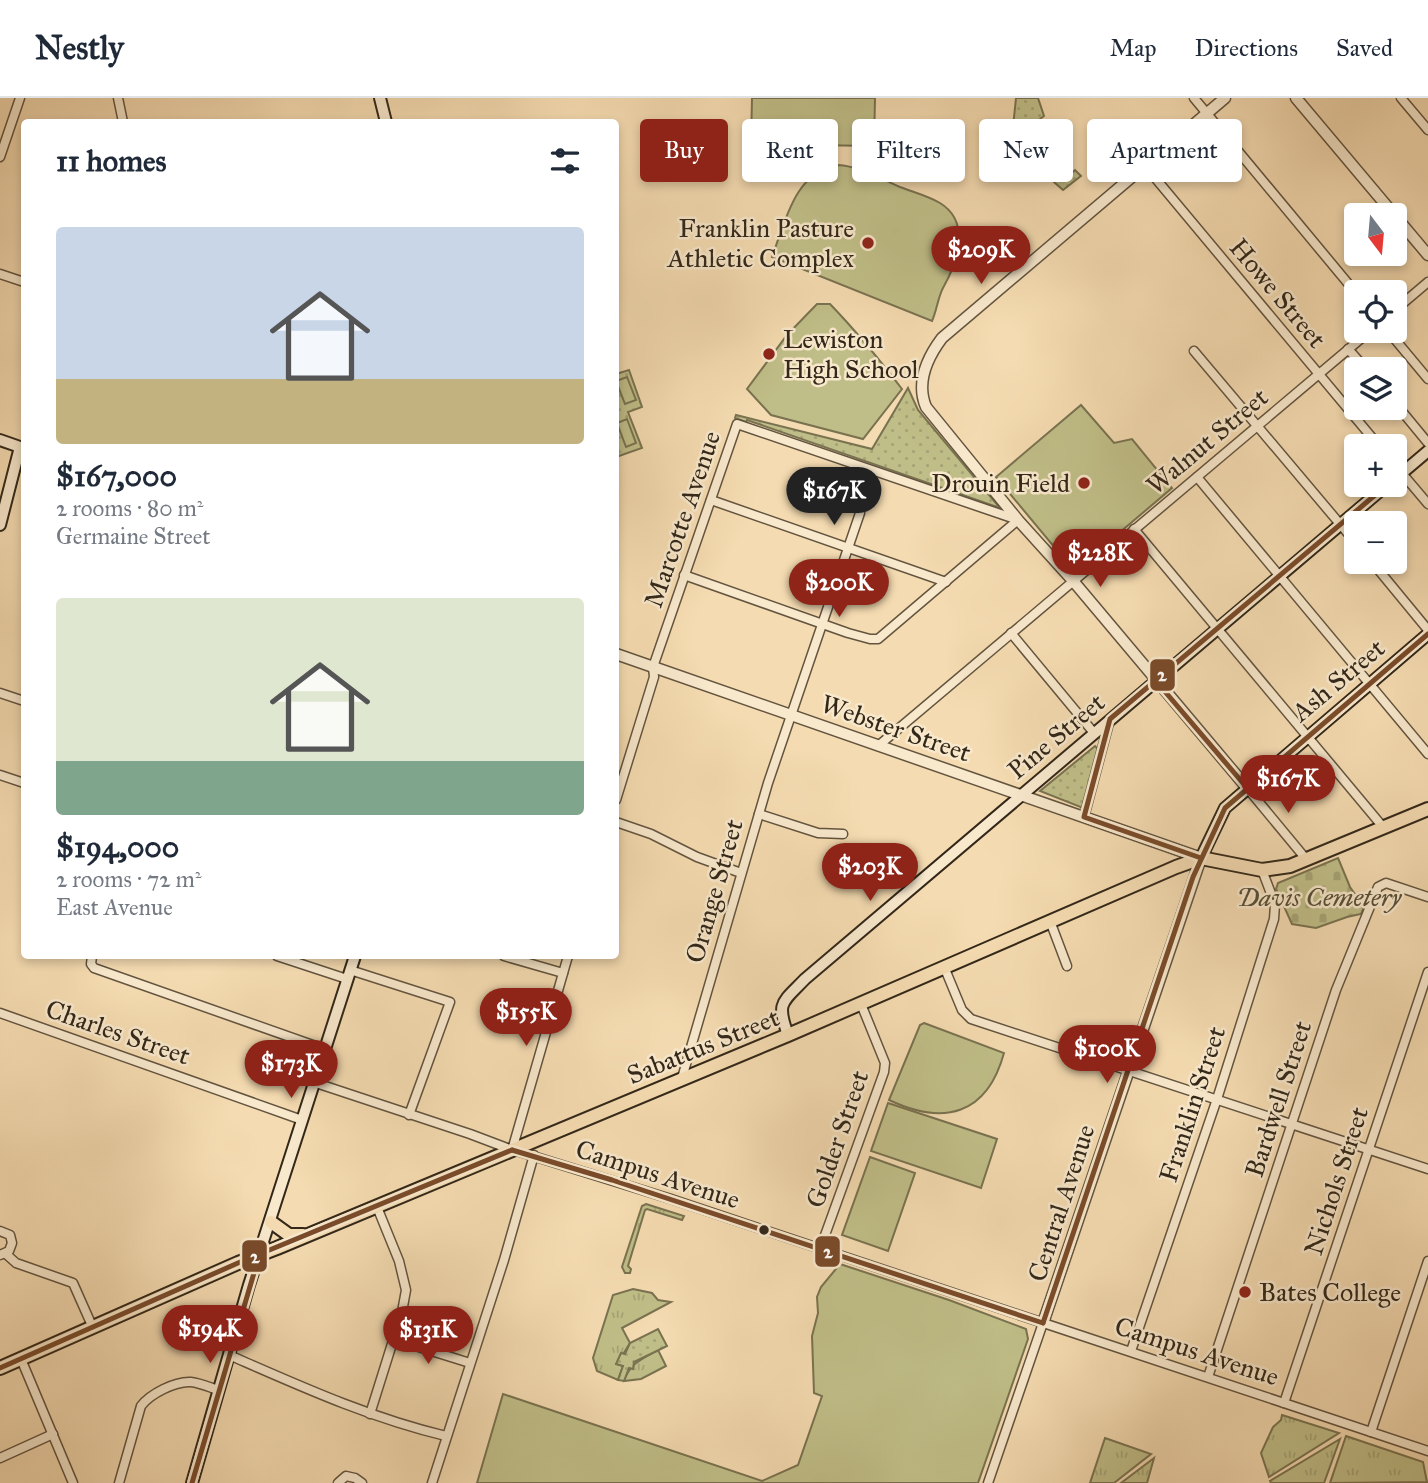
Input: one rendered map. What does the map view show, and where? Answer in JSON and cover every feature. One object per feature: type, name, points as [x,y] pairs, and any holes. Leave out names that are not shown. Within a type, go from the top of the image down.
[{"type":"main road","points":[[380,98],[385,119]]},
{"type":"main road","points":[[0,440],[21,448]]},
{"type":"main road","points":[[1407,465],[1428,450]]},
{"type":"main road","points":[[0,525],[21,452]]},
{"type":"main road","name":"Pine Street","points":[[788,1035],[780,1014],[782,1007],[805,979],[1373,497]]},
{"type":"main road","name":"Ash Street","points":[[1201,858],[1221,813],[1428,632]]},
{"type":"main road","points":[[1201,858],[1262,870],[1282,868],[1428,809]]},
{"type":"main road","name":"Sabattus Street","points":[[0,1368],[237,1262],[259,1256],[788,1035],[1201,858]]},
{"type":"main road","points":[[192,1483],[259,1256],[354,959]]},
{"type":"main road","points":[[271,1222],[289,1236],[310,1234]]},
{"type":"street","points":[[0,157],[20,98]]},
{"type":"street","points":[[118,98],[122,119]]},
{"type":"street","points":[[1194,98],[1345,280]]},
{"type":"street","points":[[1200,119],[1225,98]]},
{"type":"street","points":[[1296,98],[1428,255]]},
{"type":"street","points":[[1401,98],[1428,130]]},
{"type":"street","points":[[1128,182],[950,331],[934,349],[927,362],[921,391],[926,407],[1018,520],[1074,582],[1306,859]]},
{"type":"street","name":"Howe Street","points":[[1159,182],[1370,434]]},
{"type":"street","points":[[0,274],[21,281]]},
{"type":"street","points":[[1407,300],[1428,282]]},
{"type":"street","name":"Walnut Street","points":[[878,746],[1355,343]]},
{"type":"street","points":[[1398,343],[1428,379]]},
{"type":"street","points":[[1348,349],[1355,357]]},
{"type":"street","points":[[1194,351],[1344,529]]},
{"type":"street","points":[[1407,418],[1428,443]]},
{"type":"street","name":"Marcotte Avenue","points":[[619,790],[654,677],[653,667],[737,424],[1018,520]]},
{"type":"street","points":[[1197,477],[1428,754]]},
{"type":"street","points":[[1407,482],[1428,504]]},
{"type":"street","points":[[711,500],[946,582]]},
{"type":"street","name":"Orange Street","points":[[682,1079],[759,814],[860,513]]},
{"type":"street","points":[[684,575],[870,639],[878,639],[1018,520]]},
{"type":"street","points":[[1134,529],[1383,827]]},
{"type":"street","points":[[1381,574],[1428,632]]},
{"type":"street","points":[[1011,633],[1094,733]]},
{"type":"street","name":"Webster Street","points":[[619,655],[1201,858]]},
{"type":"street","points":[[0,693],[21,700]]},
{"type":"street","points":[[1084,817],[1110,719]]},
{"type":"street","points":[[0,775],[21,782]]},
{"type":"street","points":[[759,814],[818,833],[843,834]]},
{"type":"street","points":[[619,823],[741,873]]},
{"type":"street","name":"Central Avenue","points":[[988,1483],[1201,858]]},
{"type":"street","name":"Franklin Street","points":[[1131,1351],[1217,1099],[1276,912],[1262,870]]},
{"type":"street","name":"Bardwell Street","points":[[1208,1377],[1336,990],[1378,887],[1386,883],[1428,897]]},
{"type":"street","points":[[1050,921],[1067,966]]},
{"type":"street","points":[[92,959],[94,968],[324,1049]]},
{"type":"street","points":[[289,959],[450,1002],[409,1115]]},
{"type":"street","points":[[514,959],[563,973]]},
{"type":"street","points":[[512,1150],[567,959]]},
{"type":"street","points":[[945,968],[962,1010],[971,1019],[1428,1169]]},
{"type":"street","name":"Nichols Street","points":[[1284,1403],[1427,977]]},
{"type":"street","name":"Golder Street","points":[[820,1249],[884,1072],[885,1063],[861,1004]]},
{"type":"street","name":"Charles Street","points":[[0,1013],[302,1120]]},
{"type":"street","name":"Campus Avenue","points":[[313,1082],[1428,1451]]},
{"type":"street","points":[[432,1483],[504,1260],[534,1155]]},
{"type":"street","points":[[370,1414],[406,1290],[399,1261],[377,1207]]},
{"type":"street","points":[[0,1231],[7,1233],[12,1239],[12,1247],[3,1254],[16,1263],[73,1283],[93,1328]]},
{"type":"street","points":[[1371,1432],[1428,1261]]},
{"type":"street","points":[[393,1339],[470,1363]]},
{"type":"street","points":[[229,1355],[341,1404],[446,1436]]},
{"type":"street","points":[[21,1359],[73,1483]]},
{"type":"street","points":[[119,1483],[141,1406],[145,1401],[182,1383],[193,1382],[218,1390]]},
{"type":"street","points":[[0,1458],[53,1434]]},
{"type":"street","points":[[338,1483],[346,1476],[362,1483]]},
{"type":"green space","points":[[752,98],[875,98],[875,119],[852,119],[852,146],[838,145],[838,119],[752,119]]},
{"type":"green space","points":[[1016,98],[1038,98],[1044,116],[1040,119],[1014,119]]},
{"type":"green space","name":"Franklin Pasture Athletic Complex","points":[[838,165],[846,166],[852,168],[852,182],[889,182],[940,203],[950,211],[956,220],[959,242],[954,265],[940,294],[932,321],[772,257],[787,214],[807,182],[838,182]]},
{"type":"green space","points":[[1075,170],[1081,176],[1063,190],[1054,182],[1073,182]]},
{"type":"green space","points":[[817,304],[830,304],[902,389],[863,439],[771,415],[747,389],[787,335]]},
{"type":"green space","points":[[629,370],[642,407],[628,412],[642,448],[619,456],[619,373]]},
{"type":"green space","points":[[627,377],[636,400],[625,404],[619,389],[619,380]]},
{"type":"green space","points":[[908,388],[918,410],[1000,508],[735,418],[736,415],[872,449]]},
{"type":"green space","name":"Drouin Field","points":[[1081,405],[1114,443],[1132,439],[1172,488],[1079,567],[1070,566],[996,477]]},
{"type":"green space","points":[[627,419],[636,443],[626,447],[619,422]]},
{"type":"green space","points":[[1095,746],[1099,750],[1083,808],[1040,791]]},
{"type":"green space","name":"Davis Cemetery","points":[[1338,858],[1350,887],[1364,907],[1361,914],[1316,928],[1292,924],[1276,889],[1278,883]]},
{"type":"green space","points":[[924,1023],[1004,1053],[987,1090],[975,1102],[961,1110],[928,1112],[889,1100],[920,1025]]},
{"type":"green space","points":[[888,1103],[997,1139],[981,1188],[871,1151]]},
{"type":"green space","points":[[870,1157],[915,1173],[888,1251],[842,1235]]},
{"type":"green space","points":[[646,1204],[684,1216],[682,1220],[645,1210],[628,1266],[630,1273],[625,1273],[622,1267],[642,1206]]},
{"type":"green space","points":[[840,1264],[1026,1329],[1028,1339],[978,1483],[477,1483],[503,1394],[762,1481],[798,1465],[822,1396],[814,1393],[812,1336],[818,1313],[817,1297],[821,1287]]},
{"type":"green space","points":[[633,1289],[652,1293],[658,1300],[671,1302],[622,1328],[630,1343],[617,1364],[623,1366],[618,1380],[597,1371],[593,1358],[613,1295]]},
{"type":"green space","points":[[658,1329],[667,1346],[634,1362],[633,1369],[629,1368],[624,1381],[618,1380],[623,1366],[616,1364],[621,1353],[625,1354],[630,1343]]},
{"type":"green space","points":[[658,1350],[666,1366],[641,1379],[624,1381],[633,1366]]},
{"type":"green space","points":[[1282,1415],[1339,1433],[1269,1477],[1261,1453]]},
{"type":"green space","points":[[1346,1436],[1423,1462],[1427,1482],[1330,1483]]},
{"type":"green space","points":[[1105,1438],[1151,1454],[1114,1483],[1090,1483]]},
{"type":"green space","points":[[1340,1439],[1324,1483],[1271,1483],[1270,1481]]},
{"type":"green space","points":[[1154,1458],[1147,1483],[1121,1483]]},
{"type":"transit line","name":"2","points":[[1201,858],[1084,817],[1110,719],[1373,497]]},
{"type":"transit line","name":"2","points":[[1043,1323],[1193,877],[1225,808],[1428,634]]},
{"type":"transit line","name":"2","points":[[1156,681],[1248,789]]},
{"type":"transit line","name":"2","points":[[512,1150],[612,1180],[1043,1323]]},
{"type":"transit line","name":"2","points":[[0,1368],[238,1263],[512,1150]]},
{"type":"transit line","name":"2","points":[[192,1483],[259,1256]]},
{"type":"place","name":"Franklin Pasture Athletic Complex","points":[[868,243]]},
{"type":"place","name":"Lewiston High School","points":[[769,354]]},
{"type":"place","name":"Drouin Field","points":[[1084,483]]},
{"type":"place","name":"Bates College","points":[[1245,1292]]}]
